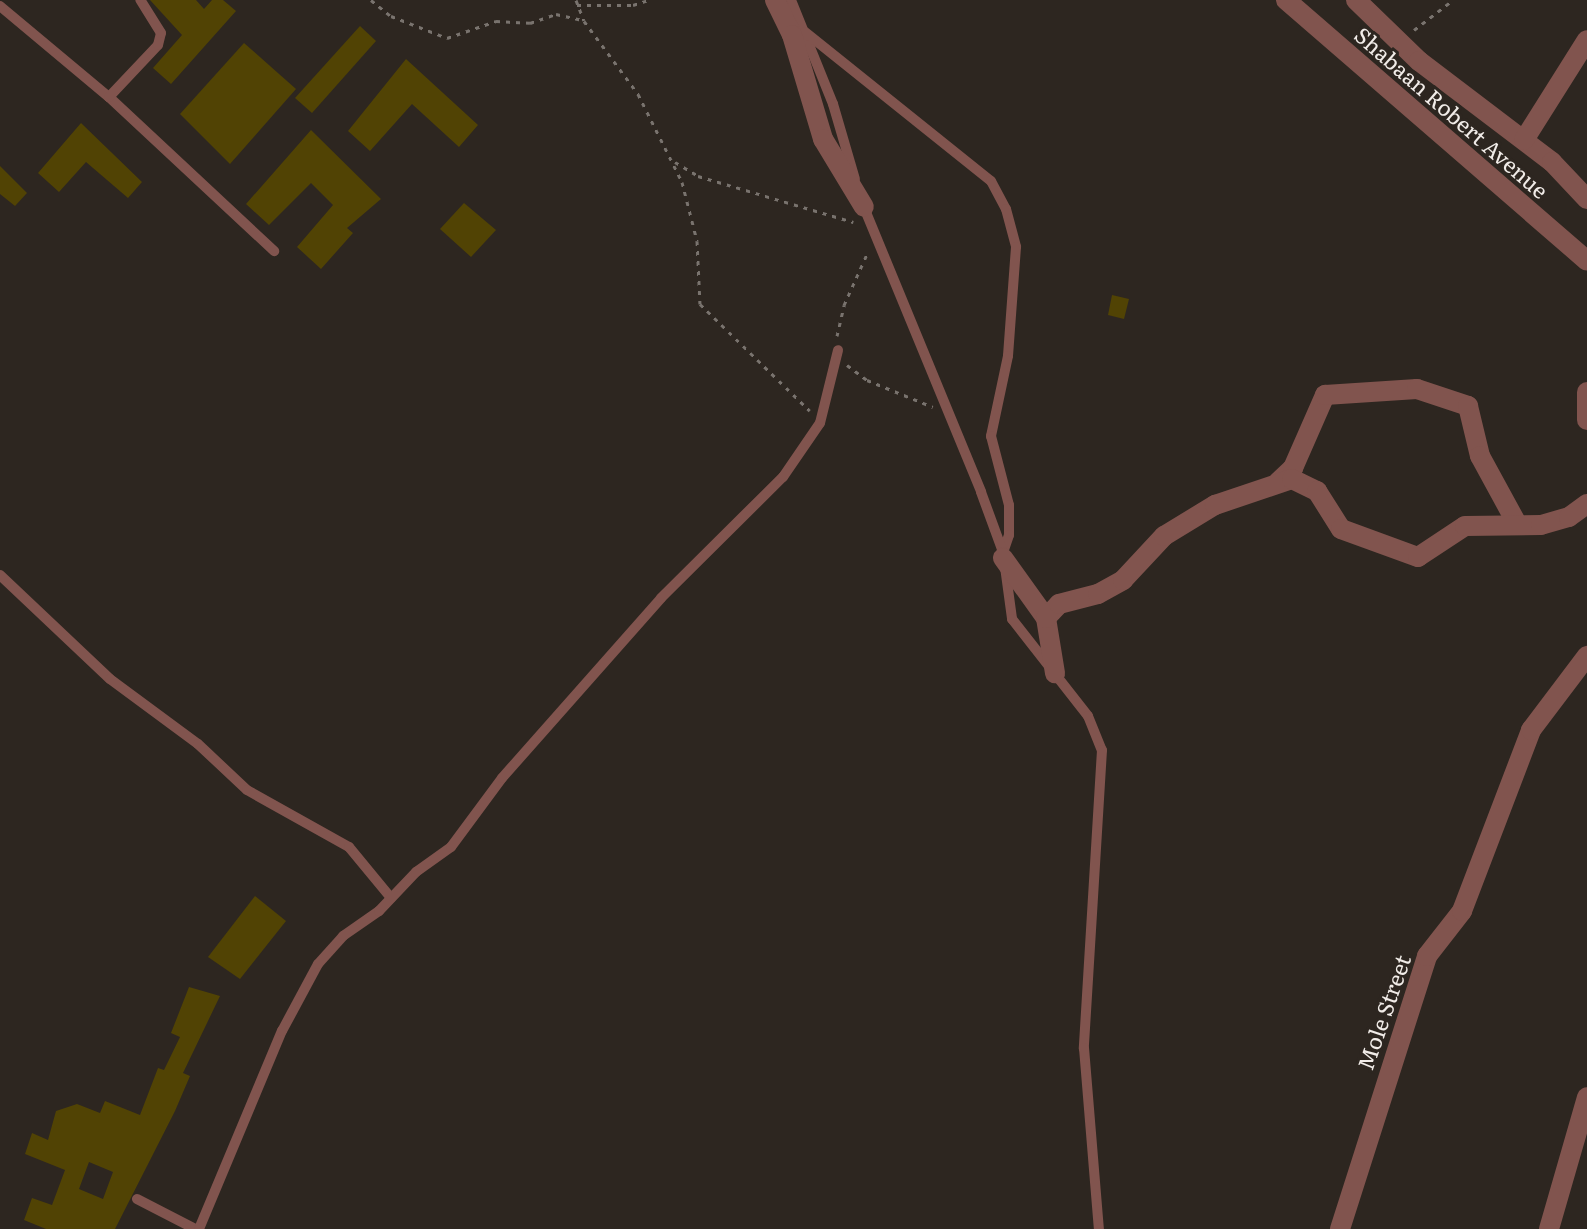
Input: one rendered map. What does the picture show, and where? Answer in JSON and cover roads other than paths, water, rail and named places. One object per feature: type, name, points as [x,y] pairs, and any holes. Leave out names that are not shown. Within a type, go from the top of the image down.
[{"type":"street","points":[[775,0],[792,35],[823,139],[866,215]]},
{"type":"street","name":"Shabaan Robert Avenue","points":[[1286,0],[1587,261]]},
{"type":"street","points":[[1356,0],[1398,41],[1524,140],[1587,199]]},
{"type":"street","points":[[1524,140],[1587,40]]},
{"type":"street","points":[[1278,482],[1293,468],[1325,395],[1417,389],[1468,406],[1480,456],[1517,524]]},
{"type":"street","points":[[1587,392],[1587,420]]},
{"type":"street","points":[[1046,618],[1059,604],[1098,594],[1123,580],[1164,536],[1215,505],[1278,482],[1307,483],[1341,529],[1412,556],[1426,555],[1472,524],[1554,522],[1587,504]]},
{"type":"street","points":[[1003,555],[1046,618],[1055,673]]},
{"type":"street","name":"Mole Street","points":[[1340,1229],[1427,956],[1462,911],[1531,730],[1587,656]]},
{"type":"street","points":[[1549,1229],[1587,1097]]},
{"type":"lane","points":[[109,97],[158,45],[161,33],[140,0]]},
{"type":"lane","points":[[791,0],[833,104],[874,239],[1003,555],[1012,619],[1098,734],[1104,768],[1089,913],[1090,992],[1084,1048],[1099,1229]]},
{"type":"lane","points":[[0,6],[109,97],[274,251]]},
{"type":"lane","points":[[804,31],[991,181],[1010,218],[1016,247],[1008,356],[991,436],[1009,505],[1009,535],[1003,555]]},
{"type":"lane","points":[[137,1199],[197,1229],[282,1031],[318,964],[343,936],[451,847],[502,778],[661,598],[783,477],[820,423],[838,350]]},
{"type":"lane","points":[[0,575],[110,679],[198,744],[247,790],[349,847],[391,898]]}]
